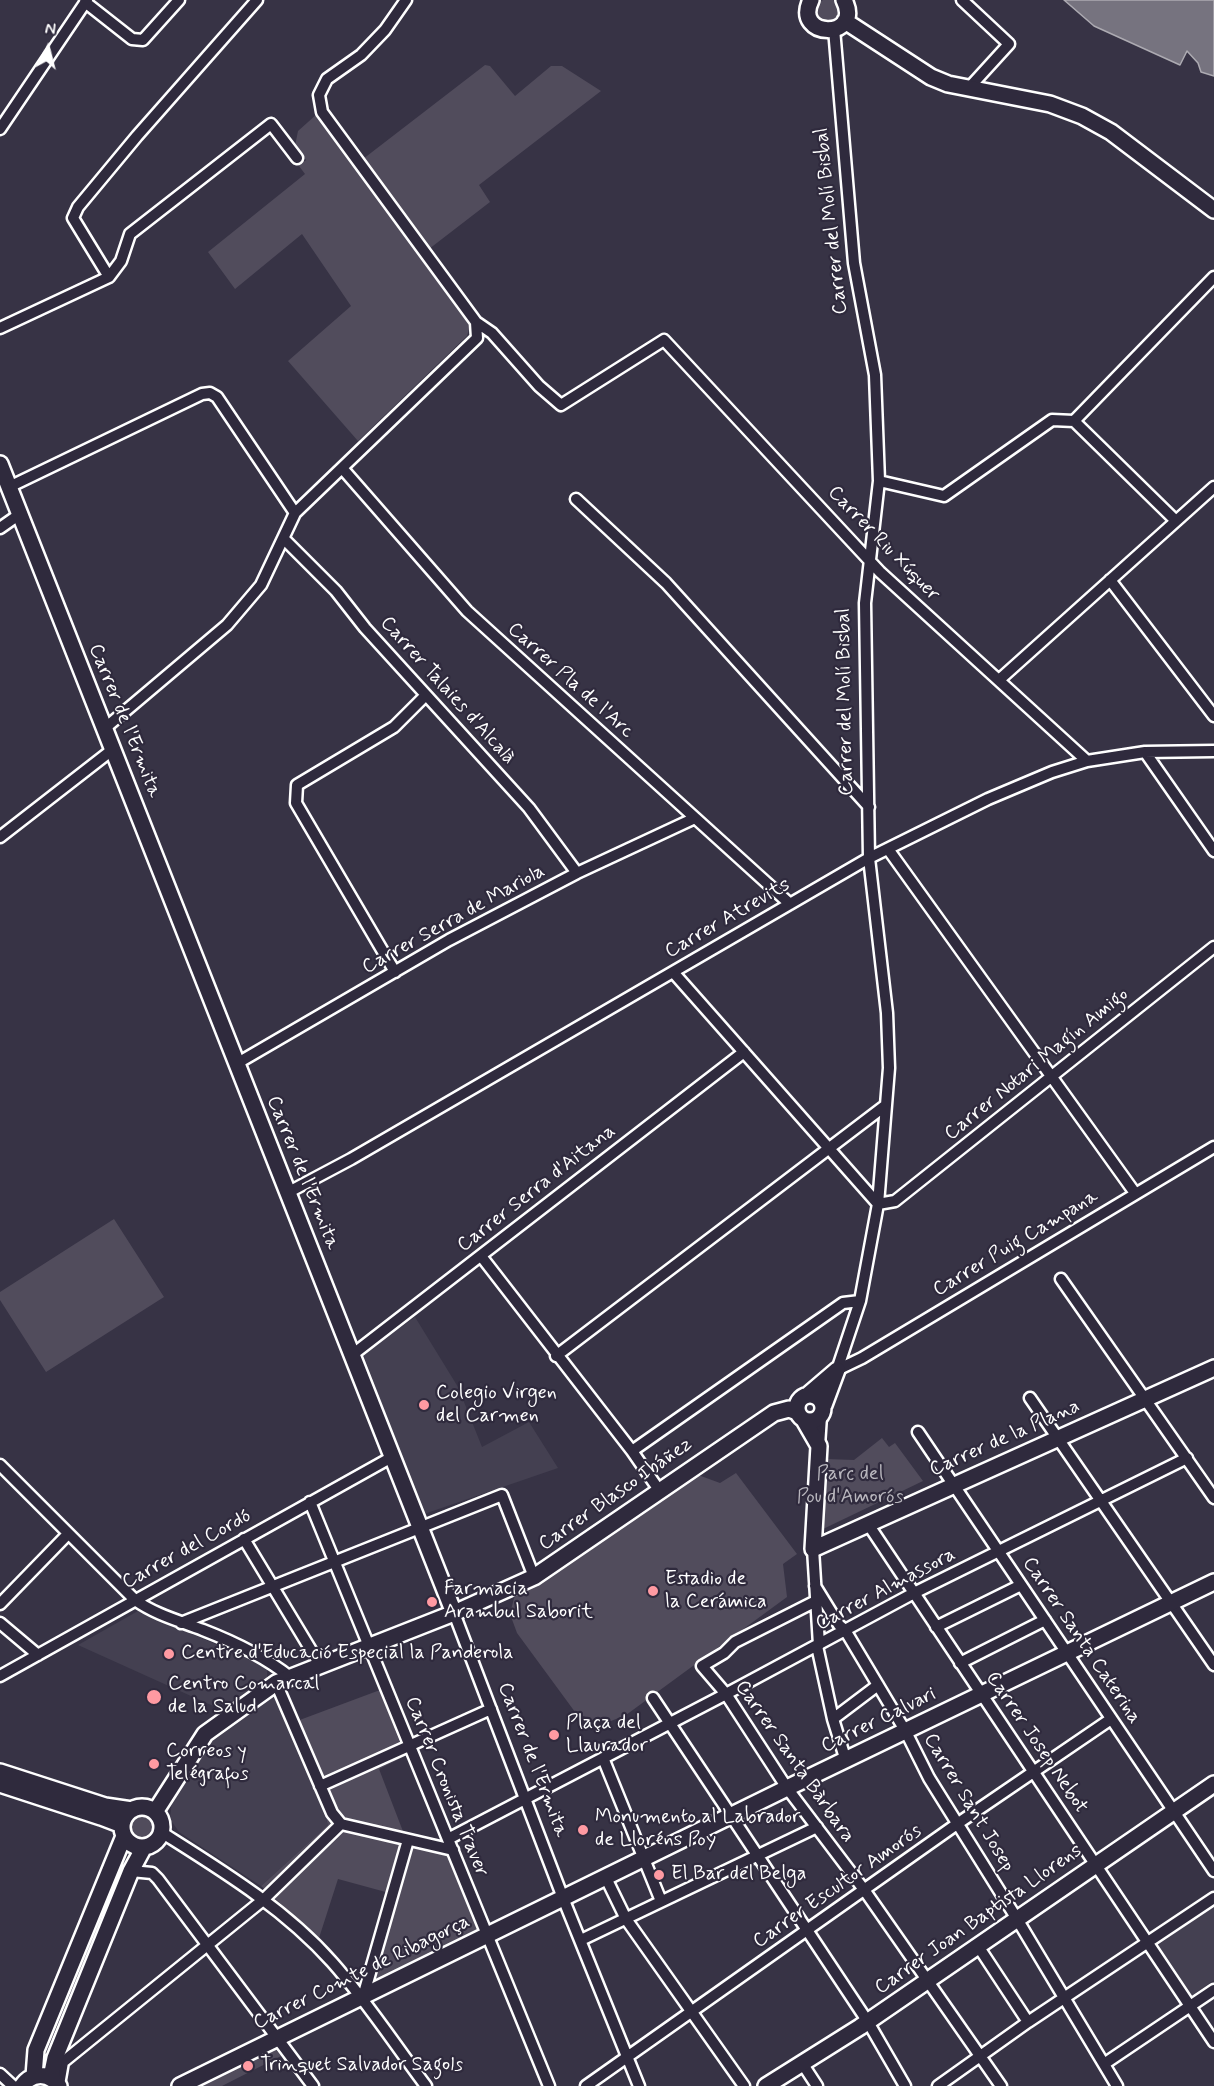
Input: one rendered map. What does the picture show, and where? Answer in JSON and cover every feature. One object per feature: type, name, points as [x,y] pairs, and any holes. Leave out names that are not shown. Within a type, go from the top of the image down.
[{"type":"street","points":[[0,129],[86,1],[132,39],[143,40],[179,0]]},
{"type":"street","points":[[109,277],[73,218],[78,207],[137,136],[257,0]]},
{"type":"street","points":[[104,729],[227,625],[261,585],[295,513],[477,338],[476,322],[322,112],[319,95],[327,79],[361,55],[385,30],[406,0]]},
{"type":"street","points":[[811,0],[808,13],[814,26],[827,31],[839,25],[847,8],[844,0]]},
{"type":"street","points":[[962,0],[1009,44],[968,89]]},
{"type":"street","points":[[839,25],[931,76],[968,89],[1050,104],[1083,116],[1111,132],[1214,210]]},
{"type":"street","name":"Carrer del Molí Bisbal","points":[[839,25],[854,263],[875,375],[879,481],[865,603],[869,858],[887,1013],[890,1068],[878,1204],[860,1301],[822,1411],[819,1446],[813,1549],[818,1645],[833,1719],[846,1761]]},
{"type":"street","points":[[0,328],[109,277],[121,261],[130,234],[271,124],[297,158]]},
{"type":"street","points":[[1074,421],[1214,277]]},
{"type":"street","name":"Carrer Riu Xúquer","points":[[476,322],[492,333],[539,386],[561,405],[664,340],[870,558],[880,572],[1087,761]]},
{"type":"street","points":[[9,487],[202,394],[210,393],[217,397],[295,513]]},
{"type":"street","points":[[879,481],[944,496],[1052,420],[1074,421],[1175,520]]},
{"type":"street","name":"Carrer de l'Ermita","points":[[0,464],[454,1613],[563,1898],[639,2086]]},
{"type":"street","name":"Carrer Pla de l'Arc","points":[[342,468],[467,611],[790,904]]},
{"type":"street","points":[[999,681],[1214,486]]},
{"type":"street","points":[[576,499],[666,584],[868,807]]},
{"type":"street","points":[[0,528],[20,514]]},
{"type":"street","name":"Carrer Talaies d'Alcalà","points":[[284,539],[336,591],[365,628],[529,808],[577,873]]},
{"type":"street","points":[[1110,580],[1214,716]]},
{"type":"street","points":[[395,972],[296,802],[297,785],[394,727],[426,695]]},
{"type":"street","points":[[0,837],[112,750]]},
{"type":"street","name":"Carrer Atrevits","points":[[287,1193],[869,858],[988,799],[1052,772],[1087,761],[1145,752],[1214,751]]},
{"type":"street","points":[[1145,752],[1214,851]]},
{"type":"street","name":"Carrer Serra de Mariola","points":[[236,1064],[449,940],[577,873],[695,818]]},
{"type":"street","points":[[888,849],[1135,1193]]},
{"type":"street","name":"Carrer Notari Magín Amigo","points":[[878,1204],[895,1201],[1214,947]]},
{"type":"street","points":[[673,972],[878,1204]]},
{"type":"street","name":"Carrer Serra d'Aitana","points":[[352,1355],[744,1052]]},
{"type":"street","points":[[556,1356],[886,1105]]},
{"type":"street","name":"Carrer Puig Campana","points":[[837,1370],[862,1358],[1214,1147]]},
{"type":"street","points":[[481,1256],[556,1356],[632,1451],[659,1490]]},
{"type":"street","points":[[1061,1279],[1214,1498]]},
{"type":"street","points":[[632,1451],[843,1303],[860,1301]]},
{"type":"street","name":"Carrer de la Plana","points":[[813,1549],[1214,1368]]},
{"type":"street","points":[[819,1446],[801,1416],[799,1401],[837,1370]]},
{"type":"street","points":[[801,1416],[813,1421],[822,1411],[820,1398],[809,1394]]},
{"type":"street","points":[[1030,1398],[1214,1665]]},
{"type":"street","name":"Carrer Blasco Ibáñez","points":[[155,1812],[205,1734],[283,1680],[454,1613],[534,1576],[774,1413],[789,1409],[801,1416]]},
{"type":"street","name":"Carrer Santa Caterina","points":[[918,1432],[1214,1871]]},
{"type":"street","name":"Carrer del Cordó","points":[[0,1676],[392,1457]]},
{"type":"street","name":"Carrer Almassora","points":[[603,1758],[914,1593],[1187,1458]]},
{"type":"street","points":[[0,1465],[135,1600],[146,1608],[270,1661],[283,1680],[320,1785],[332,1813],[340,1824],[453,1850]]},
{"type":"street","points":[[181,1623],[502,1495],[534,1576]]},
{"type":"street","name":"Carrer Cronista Traver","points":[[310,1502],[549,2086]]},
{"type":"street","name":"Carrer Josep Nebot","points":[[868,1524],[1214,2042]]},
{"type":"street","points":[[0,1604],[68,1534]]},
{"type":"street","points":[[244,1539],[320,1665]]},
{"type":"street","name":"Carrer Calvari","points":[[563,1898],[1214,1582]]},
{"type":"street","points":[[936,1627],[1021,1585]]},
{"type":"street","name":"Carrer Sant Josep","points":[[815,1586],[839,1625],[845,1630],[906,1732],[929,1778],[1118,2086]]},
{"type":"street","name":"Carrer Santa Bàrbara","points":[[816,1601],[735,1642],[724,1653],[702,1666],[726,1694],[788,1788],[865,1891],[1001,2086]]},
{"type":"street","points":[[960,1663],[1045,1620]]},
{"type":"street","points":[[0,1623],[38,1655]]},
{"type":"street","points":[[833,1719],[878,1685]]},
{"type":"street","points":[[652,1698],[868,2022],[905,2086]]},
{"type":"street","points":[[320,1785],[491,1710]]},
{"type":"street","name":"Carrer Escultor Amorós","points":[[586,2086],[957,1824],[1111,1719]]},
{"type":"street","points":[[448,1839],[603,1758],[661,1901]]},
{"type":"street","points":[[0,1772],[105,1806],[132,1810],[141,1808],[155,1812],[162,1826],[157,1839],[144,1847],[131,1871],[55,2058],[56,2083]]},
{"type":"street","name":"Carrer Joan Baptista Llorens","points":[[766,2086],[868,2022],[1214,1784]]},
{"type":"street","points":[[0,1785],[101,1817],[123,1831],[129,1842],[144,1847]]},
{"type":"street","points":[[20,2083],[36,2050],[123,1831],[125,1816],[132,1810]]},
{"type":"street","points":[[56,2083],[63,2062],[264,1900],[340,1824]]},
{"type":"street","points":[[581,1940],[817,1827]]},
{"type":"street","points":[[161,1832],[264,1900],[294,1925],[330,1960],[362,1997],[426,2086]]},
{"type":"street","points":[[362,1997],[408,1840]]},
{"type":"street","points":[[131,1871],[152,1874],[158,1879],[313,2086]]},
{"type":"street","points":[[606,1878],[626,1919],[744,2086]]},
{"type":"street","name":"Carrer Comte de Ribagorça","points":[[180,2086],[563,1898]]},
{"type":"street","points":[[938,2086],[1028,2022],[1214,1898]]},
{"type":"street","points":[[978,1946],[1028,2022]]},
{"type":"street","points":[[1104,2064],[1214,1989]]},
{"type":"street","points":[[52,2010],[71,2019]]},
{"type":"street","points":[[802,2063],[817,2086]]},
{"type":"street","points":[[0,2074],[20,2083],[46,2075],[56,2083]]},
{"type":"shaded area","points":[[1064,0],[1214,0],[1214,76],[1201,72],[1198,63],[1187,51],[1180,65],[1094,26]]},
{"type":"shaded area","name":"Colegio Virgen del Carmen","points":[[415,1317],[458,1387],[482,1447],[529,1422],[558,1468],[424,1514],[363,1354]]},
{"type":"shaded area","name":"Centre d'Educació Especial la Panderola","points":[[138,1611],[267,1666],[267,1678],[222,1710],[78,1645]]},
{"type":"shaded area","points":[[277,1691],[328,1825],[261,1886],[179,1832],[170,1819],[172,1800],[210,1738]]},
{"type":"shaded area","points":[[1214,1905],[1214,1980],[1190,1997],[1158,1945]]},
{"type":"green space","points":[[828,-1],[837,2],[840,11],[837,20],[828,23],[819,20],[816,11],[819,2]]},
{"type":"green space","points":[[485,65],[490,66],[515,96],[551,66],[562,66],[601,91],[479,185],[490,202],[429,249],[363,159]]},
{"type":"green space","points":[[317,114],[470,326],[467,336],[358,441],[288,361],[351,306],[302,234],[235,289],[208,252],[305,174],[299,166],[306,160],[295,146],[298,131]]},
{"type":"green space","points":[[114,1219],[164,1297],[46,1372],[0,1300],[0,1292]]},
{"type":"green space","name":"Parc del Pou d'Amorós","points":[[882,1438],[889,1447],[895,1443],[923,1481],[821,1530],[826,1459],[854,1460]]},
{"type":"green space","name":"Estadio de la Cerámica","points":[[690,1472],[720,1483],[736,1473],[797,1554],[783,1564],[787,1597],[626,1715],[611,1721],[594,1721],[575,1712],[517,1633],[510,1614],[514,1598],[525,1585]]},
{"type":"green space","points":[[380,1690],[405,1756],[379,1769],[404,1834],[453,1850],[481,1934],[364,1991],[393,1894],[338,1879],[319,1938],[261,1886],[328,1825],[297,1721]]},
{"type":"green space","points":[[141,1813],[151,1817],[155,1827],[151,1837],[141,1841],[131,1837],[127,1827],[131,1817]]},
{"type":"green space","name":"Trinquet Salvador Sagols","points":[[273,2046],[281,2056],[222,2086],[193,2086]]},
{"type":"place","name":"Colegio Virgen del Carmen","points":[[424,1405]]},
{"type":"place","name":"Estadio de la Cerámica","points":[[653,1591]]},
{"type":"place","name":"Farmacia Arambul Saborit","points":[[432,1602]]},
{"type":"place","name":"Centre d'Educació Especial la Panderola","points":[[169,1654]]},
{"type":"place","name":"Centro Comarcal de la Salud","points":[[154,1697]]},
{"type":"place","name":"Plaça del Llaurador","points":[[554,1735]]},
{"type":"place","name":"Correos y Telégrafos","points":[[154,1764]]},
{"type":"place","name":"Monumento al Labrador de Lloréns Poy","points":[[583,1830]]},
{"type":"place","name":"El Bar del Belga","points":[[659,1875]]},
{"type":"place","name":"Trinquet Salvador Sagols","points":[[248,2066]]}]
